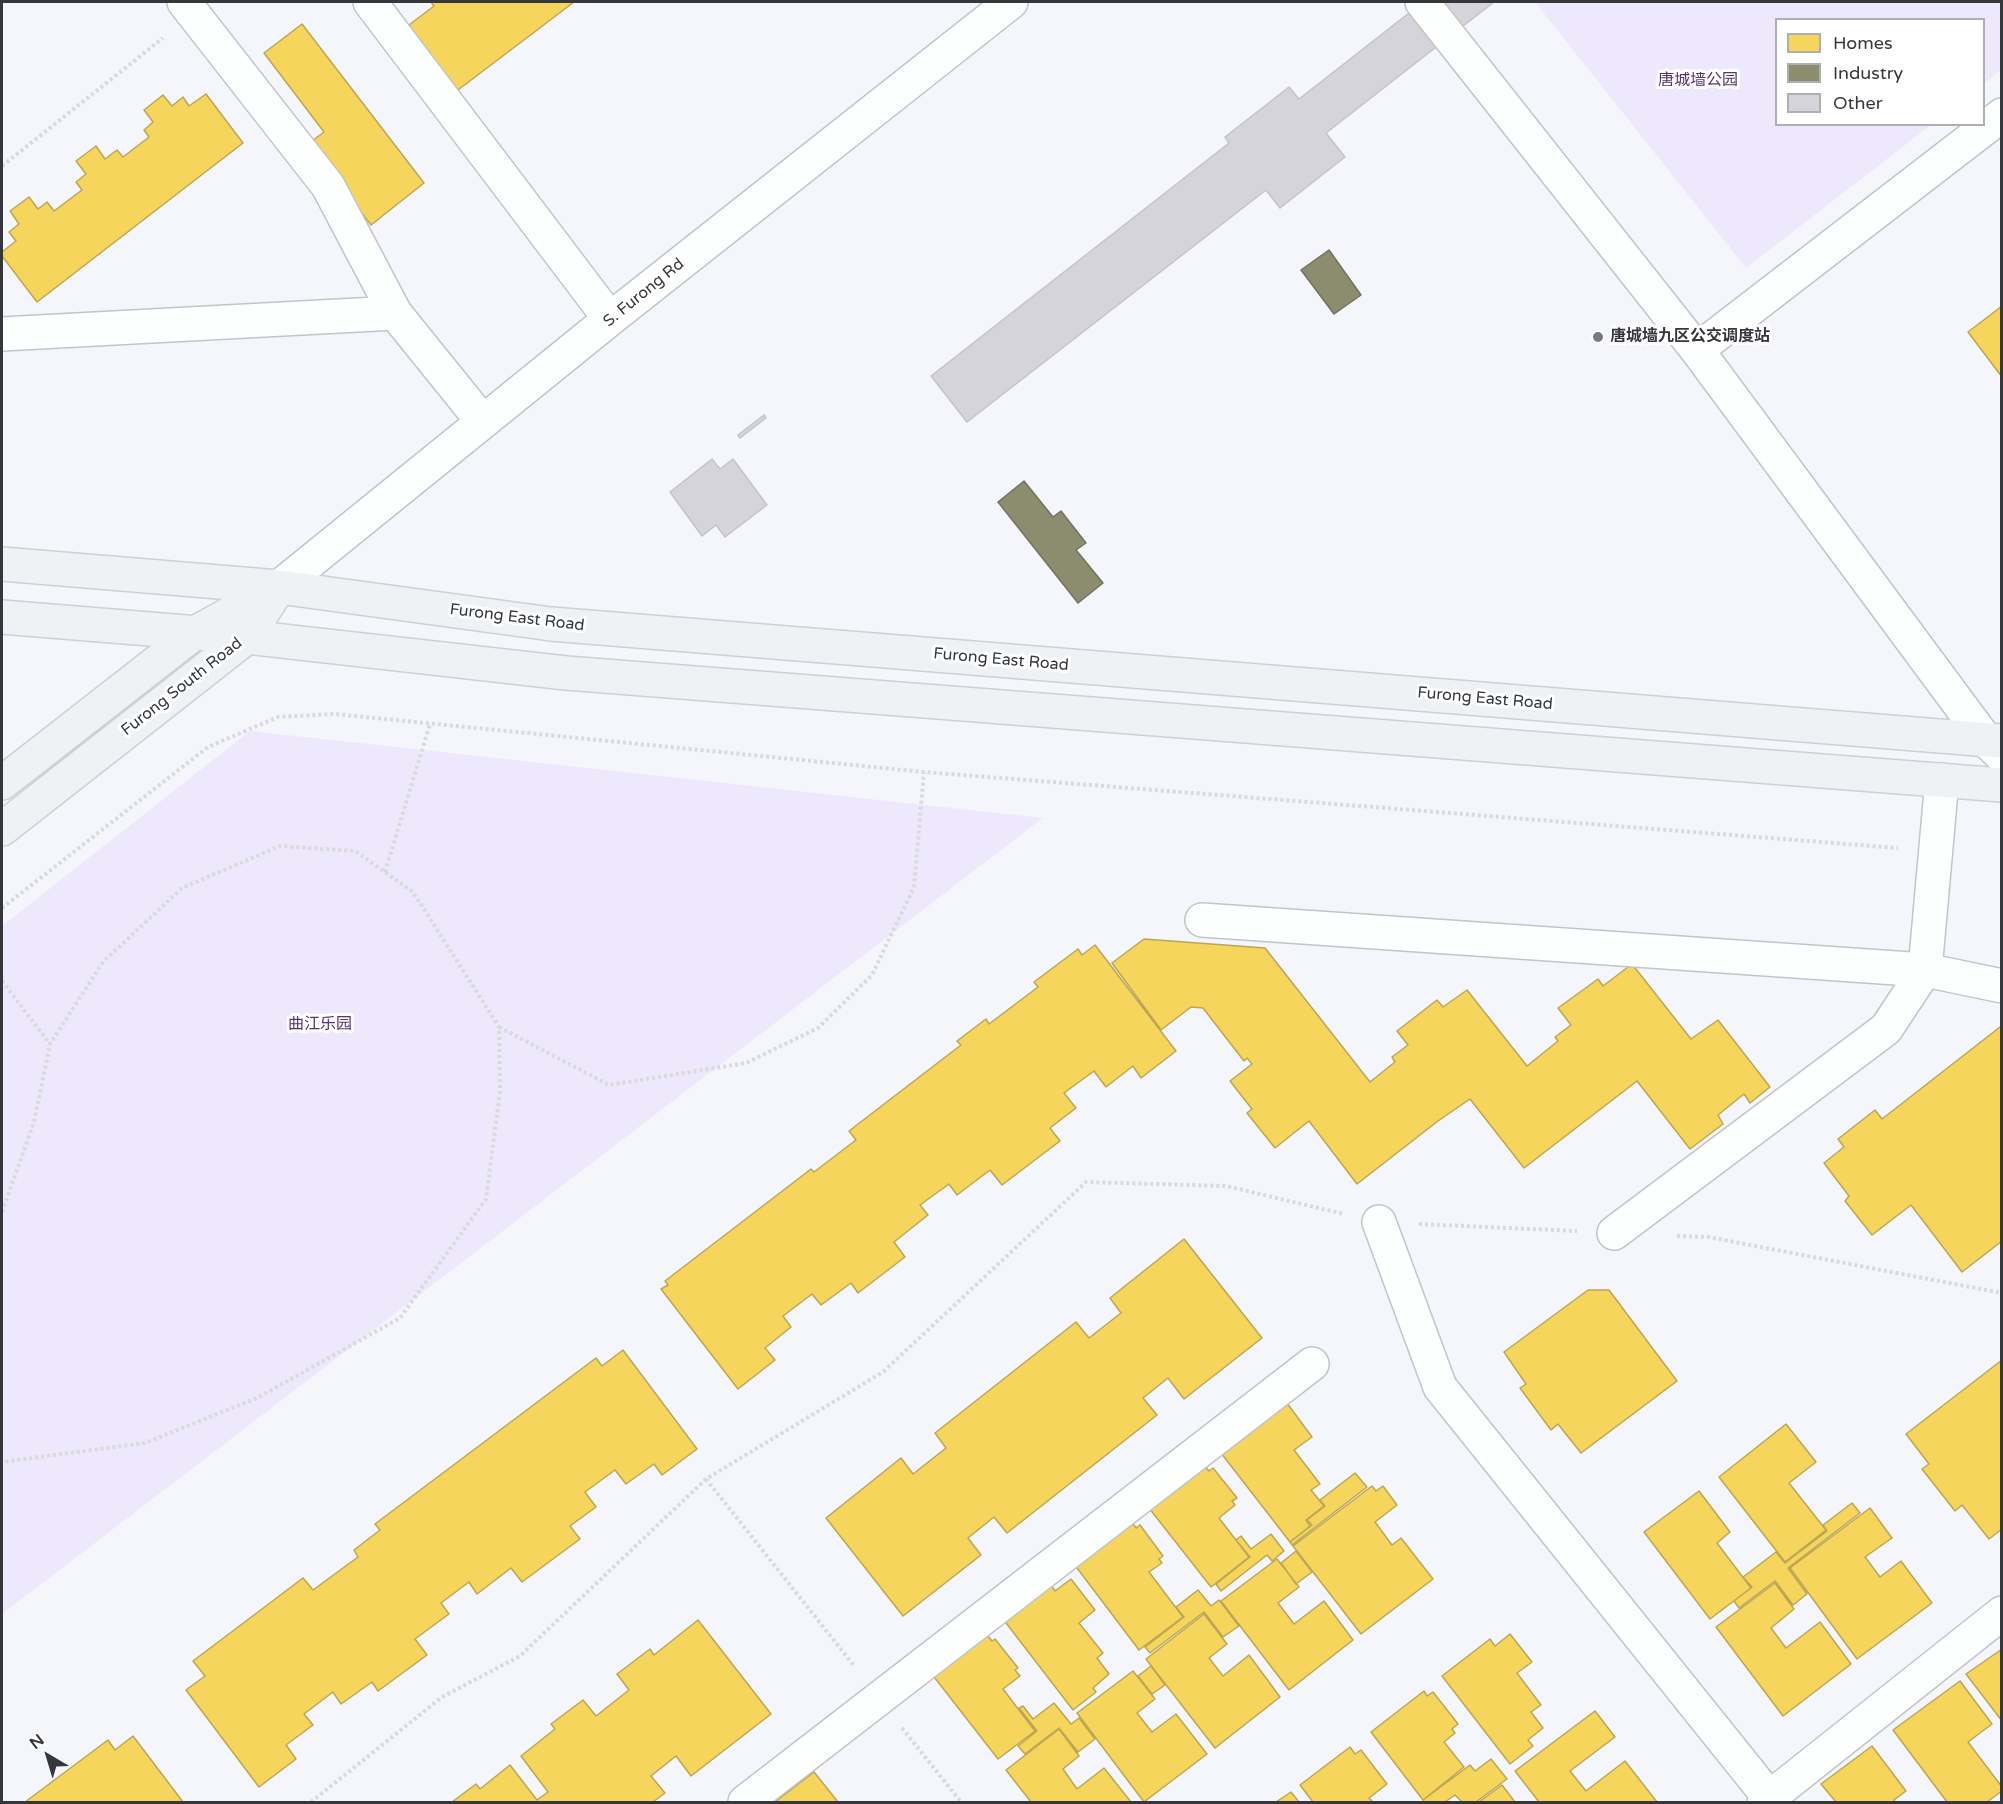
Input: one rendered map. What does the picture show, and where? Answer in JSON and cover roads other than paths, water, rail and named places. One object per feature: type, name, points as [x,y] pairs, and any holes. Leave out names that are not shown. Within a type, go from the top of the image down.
[{"type":"main road","name":"Furong East Road","points":[[2,564],[279,587],[551,624],[1996,745]]},
{"type":"main road","name":"Furong South Road","points":[[2,783],[193,634],[279,587]]},
{"type":"main road","name":"Furong South Road","points":[[2,829],[247,637],[279,587]]},
{"type":"main road","points":[[2,617],[247,637],[566,673],[2001,785]]},
{"type":"street","points":[[370,2],[610,319]]},
{"type":"street","name":"S. Furong Rd","points":[[279,587],[610,319],[1011,2]]},
{"type":"street","points":[[1422,2],[1697,350],[1996,745]]},
{"type":"street","points":[[189,8],[328,186],[395,313],[483,422]]},
{"type":"street","points":[[1697,350],[2001,115]]},
{"type":"street","points":[[2,334],[395,313]]},
{"type":"street","points":[[1614,1233],[1886,1029],[1925,970],[1942,780]]},
{"type":"street","points":[[1202,920],[1925,970],[2001,987]]},
{"type":"street","points":[[1379,1222],[1440,1387],[1769,1801],[2001,1612]]},
{"type":"street","points":[[745,1803],[1312,1364]]},
{"type":"place","name":"唐城墙九区公交调度站","points":[[1598,337]]},
{"type":"park label","name":"唐城墙公园","points":[[1698,81]]},
{"type":"park label","name":"曲江乐园","points":[[320,1025]]}]
